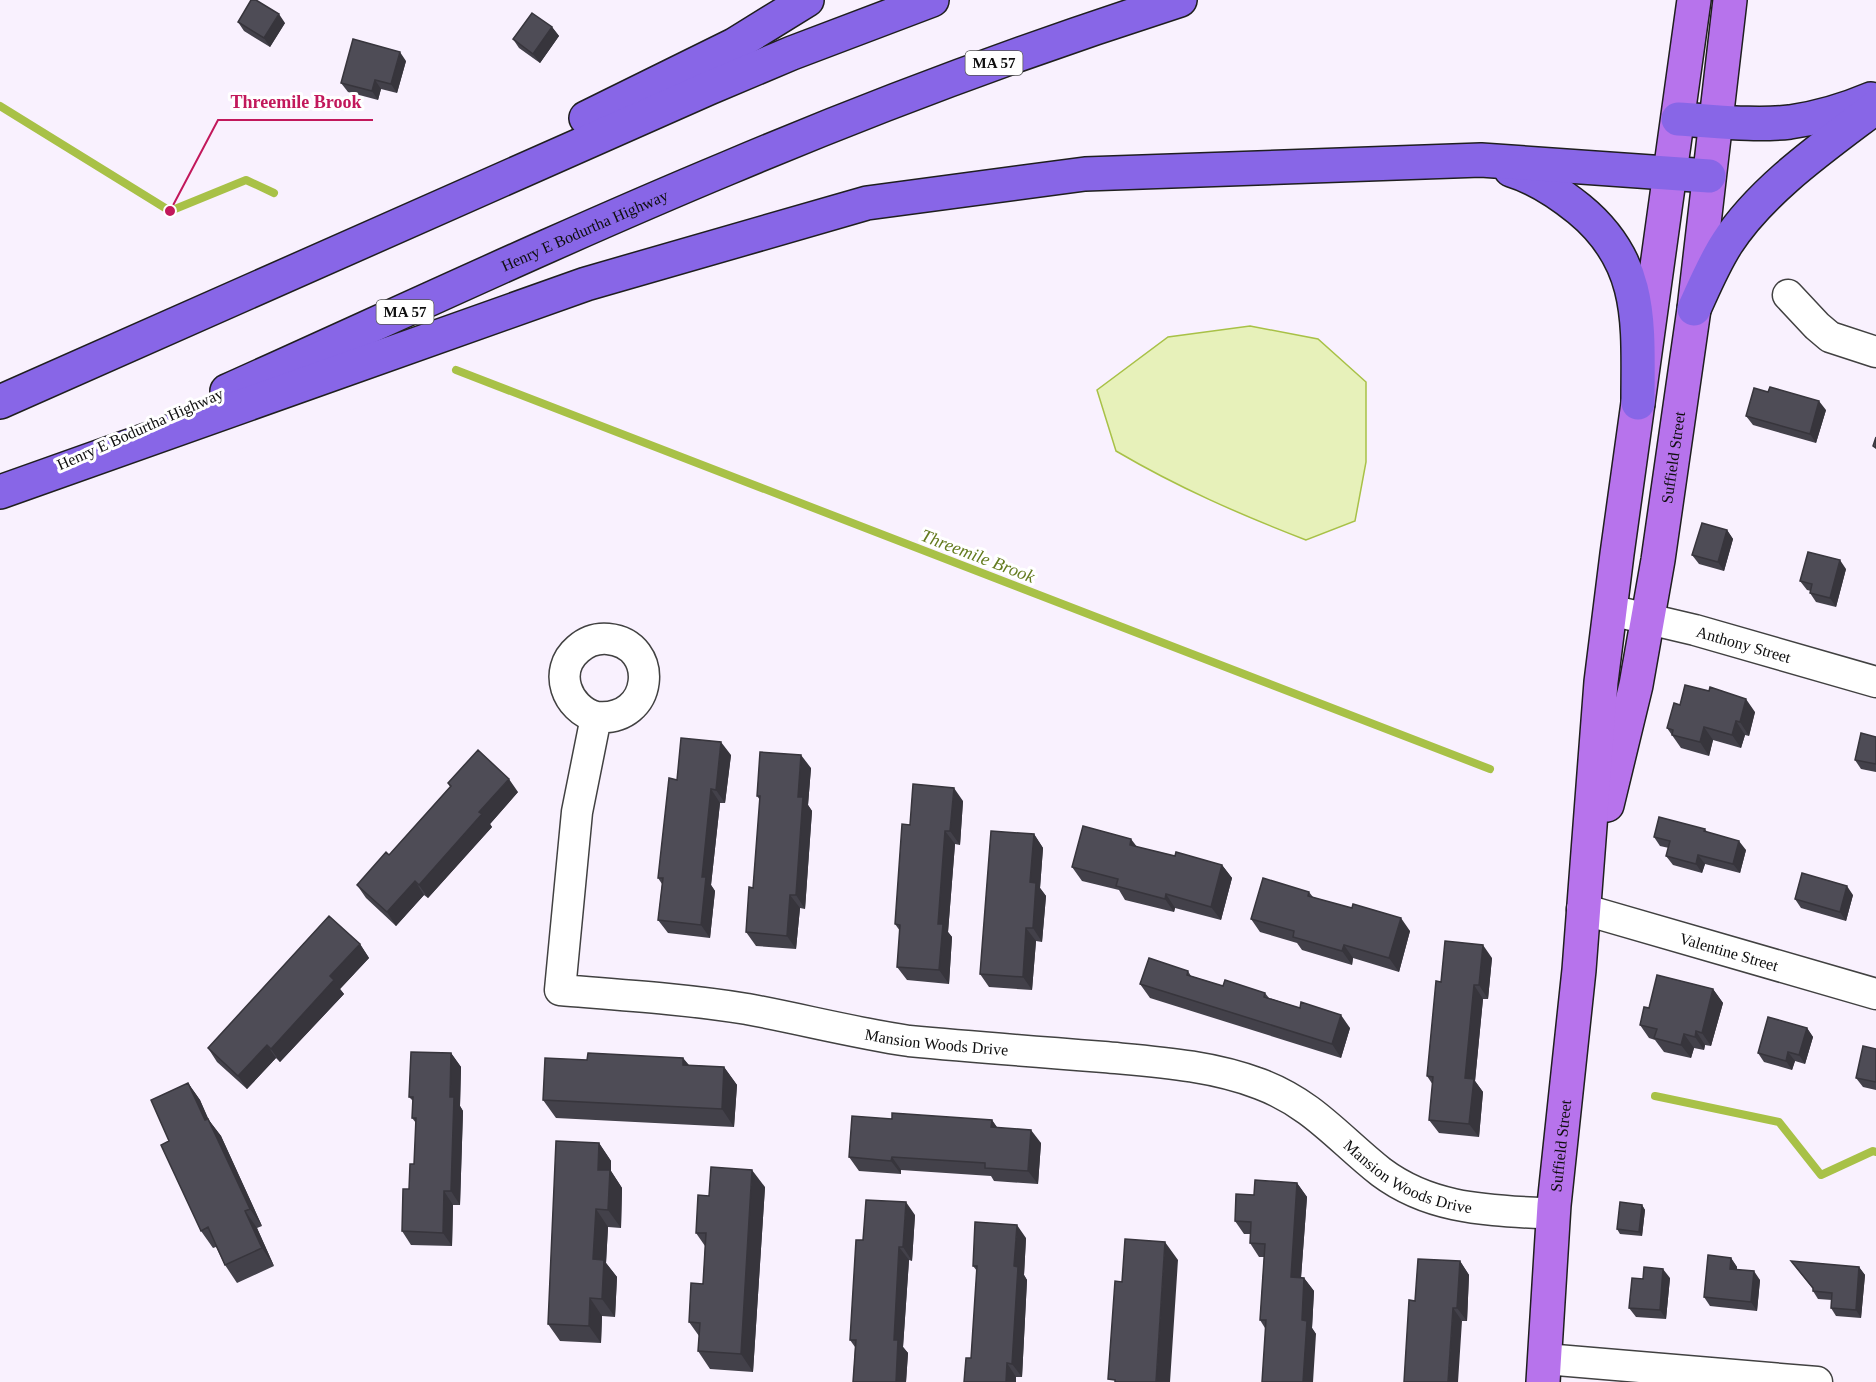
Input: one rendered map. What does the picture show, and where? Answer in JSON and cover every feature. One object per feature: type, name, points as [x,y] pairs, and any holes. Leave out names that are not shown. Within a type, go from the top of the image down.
[{"type":"highway","points":[[260,286],[400,212],[734,45],[807,0]]},
{"type":"highway","points":[[0,402],[699,92],[803,49],[932,0]]},
{"type":"highway","name":"Henry E Bodurtha Highway","points":[[0,491],[747,160],[978,69],[1180,0]]},
{"type":"highway","points":[[1678,119],[1758,123],[1789,122],[1832,113],[1876,96]]},
{"type":"highway","points":[[1694,309],[1721,252],[1748,217],[1794,172],[1876,107]]},
{"type":"highway","points":[[0,491],[586,284],[867,203],[1085,174],[1481,160],[1709,176]]},
{"type":"highway","points":[[1481,160],[1519,172],[1554,189],[1585,214],[1608,237],[1618,251],[1626,269],[1635,309],[1638,403]]},
{"type":"main road","name":"Suffield Street","points":[[1544,1371],[1554,1214],[1568,1057],[1579,970],[1601,682],[1694,0]]},
{"type":"main road","name":"Suffield Street","points":[[1582,909],[1636,685],[1648,619],[1694,309],[1730,0]]},
{"type":"street","points":[[1788,295],[1830,337],[1876,352]]},
{"type":"street","name":"Anthony Street","points":[[1610,610],[1695,630],[1876,682]]},
{"type":"street","name":"Mansion Woods Drive","points":[[596,717],[577,812],[560,990],[694,1001],[909,1041],[1170,1063],[1234,1075],[1263,1085],[1313,1112],[1381,1172],[1418,1194],[1465,1208],[1554,1214]]},
{"type":"street","name":"Valentine Street","points":[[1582,909],[1876,994]]},
{"type":"street","points":[[1544,1371],[1818,1382]]},
{"type":"shaded area","points":[[1250,326],[1318,339],[1366,382],[1366,462],[1355,521],[1306,540],[1210,500],[1116,451],[1097,390],[1168,337]]},
{"type":"building","points":[[251,0],[256,0],[279,14],[264,38],[238,22]]},
{"type":"building","points":[[532,13],[552,27],[533,54],[513,39]]},
{"type":"building","points":[[353,39],[400,52],[391,84],[375,80],[372,91],[341,83]]},
{"type":"building","points":[[1770,387],[1819,401],[1810,434],[1746,416],[1754,388],[1768,392]]},
{"type":"building","points":[[1702,523],[1727,530],[1718,562],[1692,555]]},
{"type":"building","points":[[1808,552],[1840,560],[1830,598],[1810,593],[1812,584],[1800,581]]},
{"type":"building","points":[[1685,685],[1709,691],[1710,687],[1746,699],[1740,722],[1736,721],[1732,735],[1704,727],[1700,742],[1672,735],[1673,730],[1667,728],[1674,703],[1680,705]]},
{"type":"building","points":[[1861,733],[1876,737],[1876,764],[1855,760]]},
{"type":"building","points":[[681,738],[721,742],[716,790],[711,789],[702,877],[706,877],[701,925],[658,920],[663,878],[658,878],[669,778],[677,780]]},
{"type":"building","points":[[478,750],[509,779],[479,812],[482,814],[419,885],[415,881],[387,912],[357,885],[386,852],[389,855],[451,786],[448,783]]},
{"type":"building","points":[[760,752],[801,755],[798,797],[803,797],[796,895],[790,895],[787,936],[746,932],[749,887],[753,888],[760,796],[757,796]]},
{"type":"building","points":[[913,784],[954,788],[950,831],[945,831],[938,924],[943,924],[939,970],[897,967],[900,925],[895,924],[902,824],[910,825]]},
{"type":"building","points":[[1659,817],[1739,841],[1733,864],[1698,855],[1696,864],[1666,856],[1670,841],[1654,837]]},
{"type":"building","points":[[1083,826],[1131,839],[1130,845],[1175,856],[1176,852],[1222,865],[1211,907],[1166,894],[1165,899],[1116,886],[1118,879],[1072,867]]},
{"type":"building","points":[[991,831],[1034,834],[1030,882],[1036,883],[1033,928],[1026,928],[1023,977],[980,974]]},
{"type":"building","points":[[1802,873],[1847,886],[1840,912],[1795,899]]},
{"type":"building","points":[[1263,878],[1309,892],[1308,896],[1352,908],[1353,904],[1401,918],[1389,958],[1344,945],[1342,951],[1293,937],[1294,931],[1251,919]]},
{"type":"building","points":[[329,916],[360,944],[330,976],[334,980],[271,1049],[267,1045],[238,1076],[208,1048]]},
{"type":"building","points":[[1445,941],[1483,945],[1479,985],[1474,985],[1465,1078],[1474,1079],[1469,1124],[1429,1120],[1433,1077],[1427,1076],[1436,981],[1441,982]]},
{"type":"building","points":[[1149,958],[1188,971],[1187,975],[1223,986],[1225,980],[1265,993],[1264,997],[1300,1008],[1301,1002],[1341,1015],[1332,1044],[1140,984]]},
{"type":"building","points":[[1657,975],[1713,989],[1702,1033],[1696,1031],[1695,1037],[1684,1034],[1681,1045],[1654,1038],[1657,1029],[1640,1025],[1644,1007],[1649,1008]]},
{"type":"building","points":[[1768,1017],[1807,1028],[1799,1055],[1788,1052],[1786,1061],[1758,1053]]},
{"type":"building","points":[[1863,1046],[1876,1049],[1876,1082],[1856,1078]]},
{"type":"building","points":[[411,1052],[451,1053],[450,1097],[454,1097],[451,1191],[444,1191],[443,1233],[402,1231],[403,1189],[409,1189],[410,1164],[414,1164],[416,1118],[412,1118],[413,1097],[409,1097]]},
{"type":"building","points":[[588,1053],[683,1058],[683,1065],[724,1067],[722,1109],[543,1100],[545,1058],[587,1060]]},
{"type":"building","points":[[188,1083],[205,1120],[208,1119],[250,1209],[245,1211],[262,1248],[225,1265],[208,1227],[201,1231],[161,1145],[169,1141],[151,1100]]},
{"type":"building","points":[[892,1113],[992,1120],[991,1127],[1031,1130],[1028,1171],[985,1168],[985,1163],[892,1157],[891,1161],[849,1157],[852,1116],[892,1119]]},
{"type":"building","points":[[556,1141],[599,1143],[598,1170],[610,1170],[608,1210],[596,1209],[593,1259],[604,1260],[602,1299],[590,1298],[589,1326],[548,1324]]},
{"type":"building","points":[[711,1167],[752,1170],[741,1354],[698,1351],[700,1323],[689,1322],[691,1283],[703,1284],[706,1233],[696,1233],[698,1195],[709,1196]]},
{"type":"building","points":[[1255,1180],[1297,1183],[1291,1277],[1304,1278],[1302,1320],[1307,1321],[1303,1382],[1262,1382],[1266,1320],[1260,1320],[1265,1244],[1250,1243],[1251,1222],[1235,1221],[1236,1194],[1254,1195]]},
{"type":"building","points":[[866,1200],[906,1202],[903,1247],[899,1247],[894,1340],[898,1340],[896,1382],[853,1382],[856,1340],[850,1340],[856,1240],[863,1240]]},
{"type":"building","points":[[1620,1202],[1642,1205],[1639,1232],[1617,1229]]},
{"type":"building","points":[[975,1222],[1017,1225],[1014,1266],[1018,1267],[1012,1364],[1007,1363],[1006,1382],[964,1382],[966,1358],[971,1358],[977,1266],[973,1266]]},
{"type":"building","points":[[1125,1239],[1165,1242],[1156,1382],[1115,1382],[1115,1380],[1108,1379],[1115,1281],[1122,1282]]},
{"type":"building","points":[[1708,1255],[1731,1258],[1730,1269],[1754,1271],[1751,1302],[1704,1297]]},
{"type":"building","points":[[1418,1259],[1460,1261],[1457,1308],[1453,1308],[1448,1382],[1404,1382],[1409,1300],[1415,1301]]},
{"type":"building","points":[[1791,1261],[1859,1267],[1856,1310],[1831,1308],[1832,1293],[1813,1291]]},
{"type":"building","points":[[1644,1267],[1663,1269],[1660,1310],[1629,1308],[1632,1278],[1643,1279]]},
{"type":"waterway","name":"Threemile Brook","points":[[0,106],[170,211],[246,180],[274,193]]},
{"type":"waterway","name":"Threemile Brook","points":[[456,370],[1490,769]]},
{"type":"waterway","name":"Threemile Brook","points":[[1655,1096],[1779,1122],[1821,1175],[1873,1151],[1876,1152]]},
{"type":"place","name":"Threemile Brook","points":[[170,211]]}]
